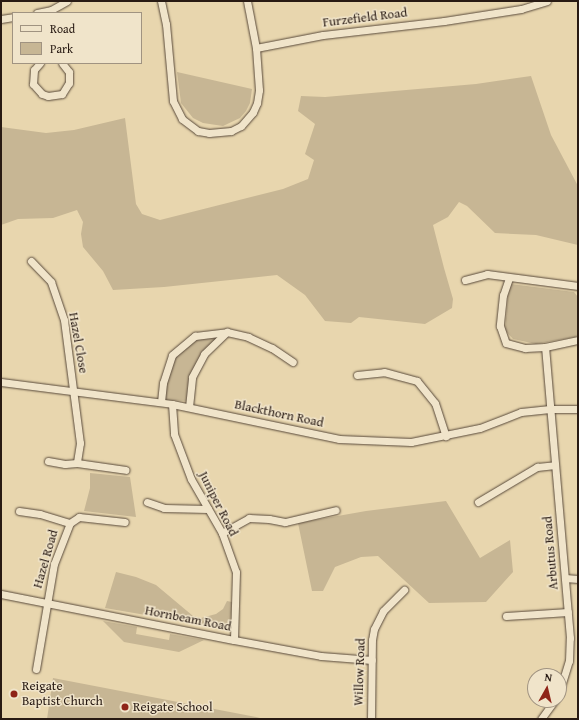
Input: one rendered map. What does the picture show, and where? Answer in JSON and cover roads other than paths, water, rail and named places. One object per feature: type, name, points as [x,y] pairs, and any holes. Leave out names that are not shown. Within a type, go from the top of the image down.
[{"type":"street","points":[[44,12],[52,10],[67,1]]},
{"type":"street","points":[[160,1],[166,24],[173,101],[182,120],[190,126],[204,132],[219,133],[231,131],[248,120],[257,103],[259,90],[256,48],[247,1]]},
{"type":"street","name":"Furzefield Road","points":[[256,48],[323,35],[444,21],[521,9],[547,1]]},
{"type":"street","points":[[1,19],[12,17]]},
{"type":"street","points":[[39,64],[34,70],[33,84],[42,94],[48,96],[62,94],[69,83],[69,72],[63,64]]},
{"type":"street","name":"Hazel Close","points":[[31,261],[51,282],[64,320],[74,391]]},
{"type":"street","points":[[465,280],[487,274],[578,286]]},
{"type":"street","points":[[509,278],[503,295],[500,326],[506,343],[525,348],[545,347],[578,340]]},
{"type":"street","points":[[189,407],[192,377],[204,354],[227,332]]},
{"type":"street","points":[[161,402],[163,383],[172,355],[195,336],[227,332],[248,337],[272,348],[293,362]]},
{"type":"street","name":"Arbutus Road","points":[[545,347],[570,638],[569,661],[567,668]]},
{"type":"street","points":[[357,375],[384,372],[417,382],[435,403],[446,436]]},
{"type":"street","name":"Blackthorn Road","points":[[1,382],[161,402],[339,439],[412,442],[480,428],[521,412],[550,409],[578,409]]},
{"type":"street","points":[[74,391],[80,443],[77,462]]},
{"type":"street","name":"Juniper Road","points":[[172,404],[174,434],[191,479],[222,533],[236,572],[234,640]]},
{"type":"street","points":[[48,461],[65,464],[77,462],[126,470]]},
{"type":"street","points":[[478,502],[537,467],[555,465]]},
{"type":"street","points":[[147,502],[164,508],[208,509]]},
{"type":"street","points":[[222,533],[249,518],[269,519],[285,522],[336,510]]},
{"type":"street","name":"Hazel Road","points":[[19,511],[40,514],[70,523]]},
{"type":"street","name":"Hazel Road","points":[[36,669],[46,602],[54,564],[70,523],[79,517],[125,522]]},
{"type":"street","points":[[565,578],[578,579]]},
{"type":"street","name":"Willow Road","points":[[370,719],[373,634],[376,623],[383,611],[404,590]]},
{"type":"street","name":"Hornbeam Road","points":[[1,594],[320,656],[372,660]]},
{"type":"street","points":[[506,616],[568,612]]},
{"type":"street","points":[[541,719],[549,708]]},
{"type":"place","name":"Reigate Baptist Church","points":[[14,694]]},
{"type":"place","name":"Reigate School","points":[[125,707]]}]
